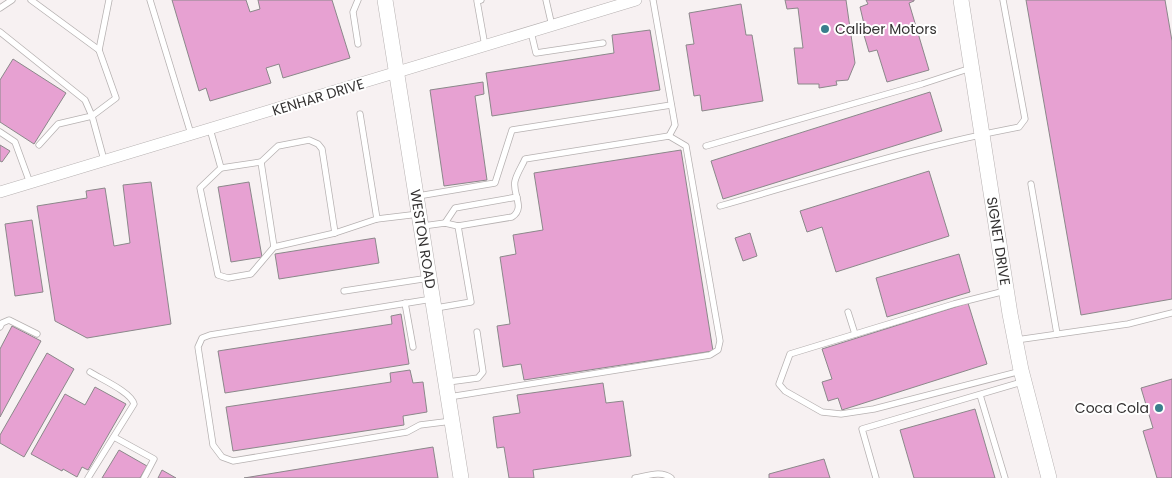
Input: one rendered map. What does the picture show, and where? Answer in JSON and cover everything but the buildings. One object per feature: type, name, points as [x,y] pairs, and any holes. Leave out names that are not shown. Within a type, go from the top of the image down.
[{"type":"street","name":"WESTON ROAD","points":[[385,0],[461,478]]},
{"type":"street","name":"KENHAR DRIVE","points":[[0,192],[636,0]]},
{"type":"street","name":"SIGNET DRIVE","points":[[960,0],[1022,376],[1049,478]]},
{"type":"lane","points":[[0,8],[12,0]]},
{"type":"lane","points":[[31,0],[99,50]]},
{"type":"lane","points":[[39,145],[58,124],[92,116],[116,98],[99,50],[109,0]]},
{"type":"lane","points":[[150,0],[191,134]]},
{"type":"lane","points":[[358,0],[352,12],[358,44]]},
{"type":"lane","points":[[481,0],[477,1],[485,46]]},
{"type":"lane","points":[[546,0],[552,26]]},
{"type":"lane","points":[[654,0],[675,125],[669,136]]},
{"type":"lane","points":[[720,206],[913,151],[1019,127],[1024,120],[1003,0]]},
{"type":"lane","points":[[0,32],[85,100],[92,116],[104,160]]},
{"type":"lane","points":[[531,32],[536,53],[603,43]]},
{"type":"lane","points":[[706,146],[912,87],[971,68]]},
{"type":"lane","points":[[416,196],[494,183],[512,130],[671,105]]},
{"type":"lane","points":[[360,114],[377,219]]},
{"type":"lane","points":[[210,129],[221,168]]},
{"type":"lane","points":[[0,132],[15,142],[30,183]]},
{"type":"lane","points":[[335,233],[322,149],[318,144],[309,140],[278,146],[260,162],[221,168],[200,188],[218,275],[228,278],[251,274],[274,247],[335,233],[377,219],[420,220],[458,226],[512,217],[517,214],[519,209],[514,182],[525,159],[669,136],[686,146],[720,341],[718,350],[710,355],[447,390]]},
{"type":"lane","points":[[260,162],[274,247]]},
{"type":"lane","points":[[1031,184],[1057,334]]},
{"type":"lane","points":[[445,223],[455,208],[517,197]]},
{"type":"lane","points":[[452,421],[420,425],[407,432],[233,461],[222,457],[213,445],[198,347],[202,338],[210,335],[405,303],[471,302],[458,226]]},
{"type":"lane","points":[[344,291],[429,278]]},
{"type":"lane","points":[[1007,291],[954,304],[790,354],[779,384],[785,391],[822,412],[850,414],[1022,376]]},
{"type":"lane","points":[[405,303],[413,347]]},
{"type":"lane","points":[[848,312],[855,334]]},
{"type":"lane","points":[[1016,340],[1128,324],[1172,313]]},
{"type":"lane","points":[[0,327],[2,323],[9,320],[37,334]]},
{"type":"lane","points":[[447,390],[482,376],[477,332]]},
{"type":"lane","points":[[88,478],[134,404],[133,399],[90,372]]},
{"type":"lane","points":[[876,478],[862,429],[980,395],[1022,376]]},
{"type":"lane","points":[[980,395],[1005,478]]},
{"type":"lane","points":[[114,437],[154,459],[144,478]]},
{"type":"lane","points":[[635,478],[658,473],[671,478]]},
{"type":"place","name":"Caliber Motors","points":[[825,29]]},
{"type":"place","name":"Coca Cola","points":[[1159,408]]}]
